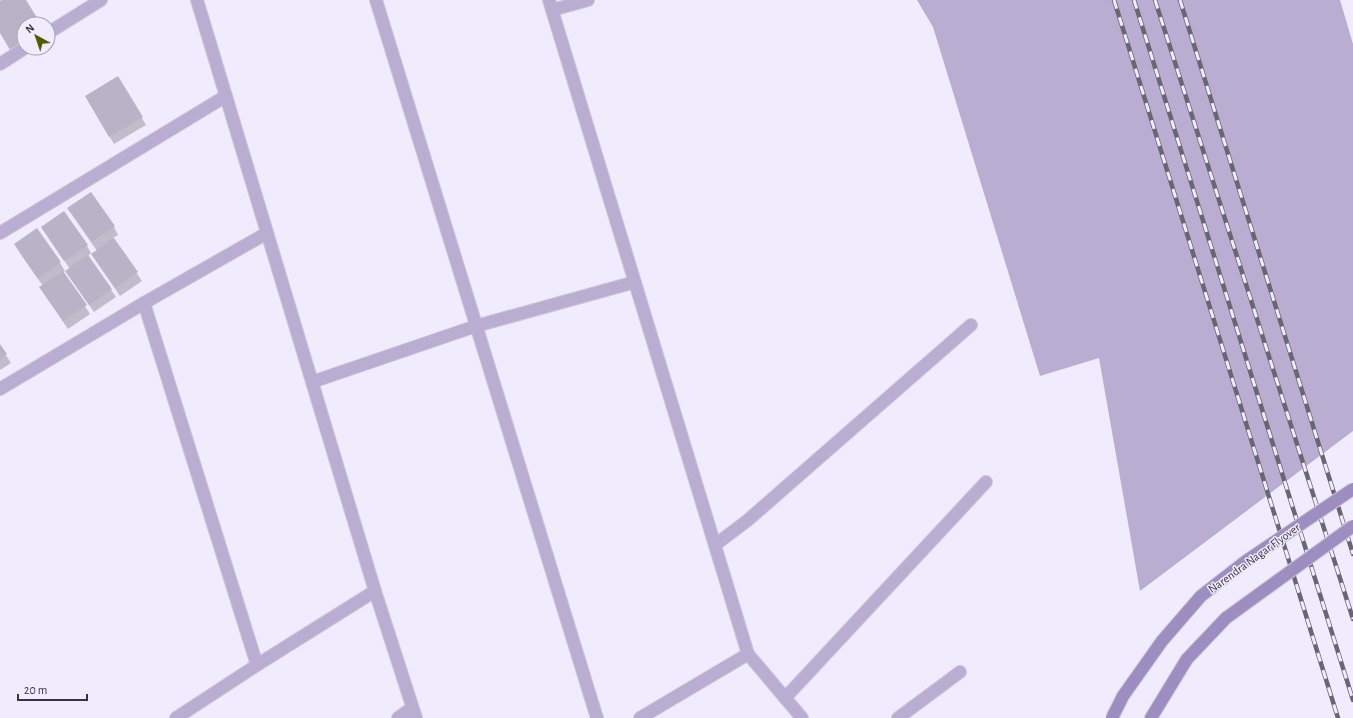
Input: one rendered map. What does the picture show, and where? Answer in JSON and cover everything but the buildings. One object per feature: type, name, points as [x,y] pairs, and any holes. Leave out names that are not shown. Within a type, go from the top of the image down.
[{"type":"main road","name":"Narendra Nagar Flyover","points":[[1112,718],[1123,696],[1162,641],[1201,596],[1246,561],[1353,489]]},
{"type":"main road","points":[[1151,718],[1187,659],[1226,618],[1353,526]]},
{"type":"street","points":[[56,29],[101,0]]},
{"type":"street","points":[[197,0],[312,382],[414,713],[398,718]]},
{"type":"street","points":[[376,0],[597,718]]},
{"type":"street","points":[[588,0],[550,5],[748,654],[802,718]]},
{"type":"street","points":[[0,64],[16,54]]},
{"type":"street","points":[[0,233],[226,96]]},
{"type":"street","points":[[0,389],[144,303],[267,233]]},
{"type":"street","points":[[312,382],[476,326],[635,282]]},
{"type":"street","points":[[144,303],[257,665]]},
{"type":"street","points":[[715,545],[748,520],[971,325]]},
{"type":"street","points":[[785,698],[986,482]]},
{"type":"street","points":[[176,718],[257,665],[376,591]]},
{"type":"street","points":[[640,718],[748,654]]},
{"type":"street","points":[[898,718],[960,672]]},
{"type":"shaded area","points":[[917,0],[1340,0],[1353,44],[1353,431],[1140,591],[1099,358],[1040,376],[933,27]]},
{"type":"railway","points":[[1114,0],[1338,718]]},
{"type":"railway","points":[[1134,0],[1353,700]]},
{"type":"railway","points":[[1155,0],[1353,619]]},
{"type":"railway","points":[[1180,0],[1353,554]]}]
